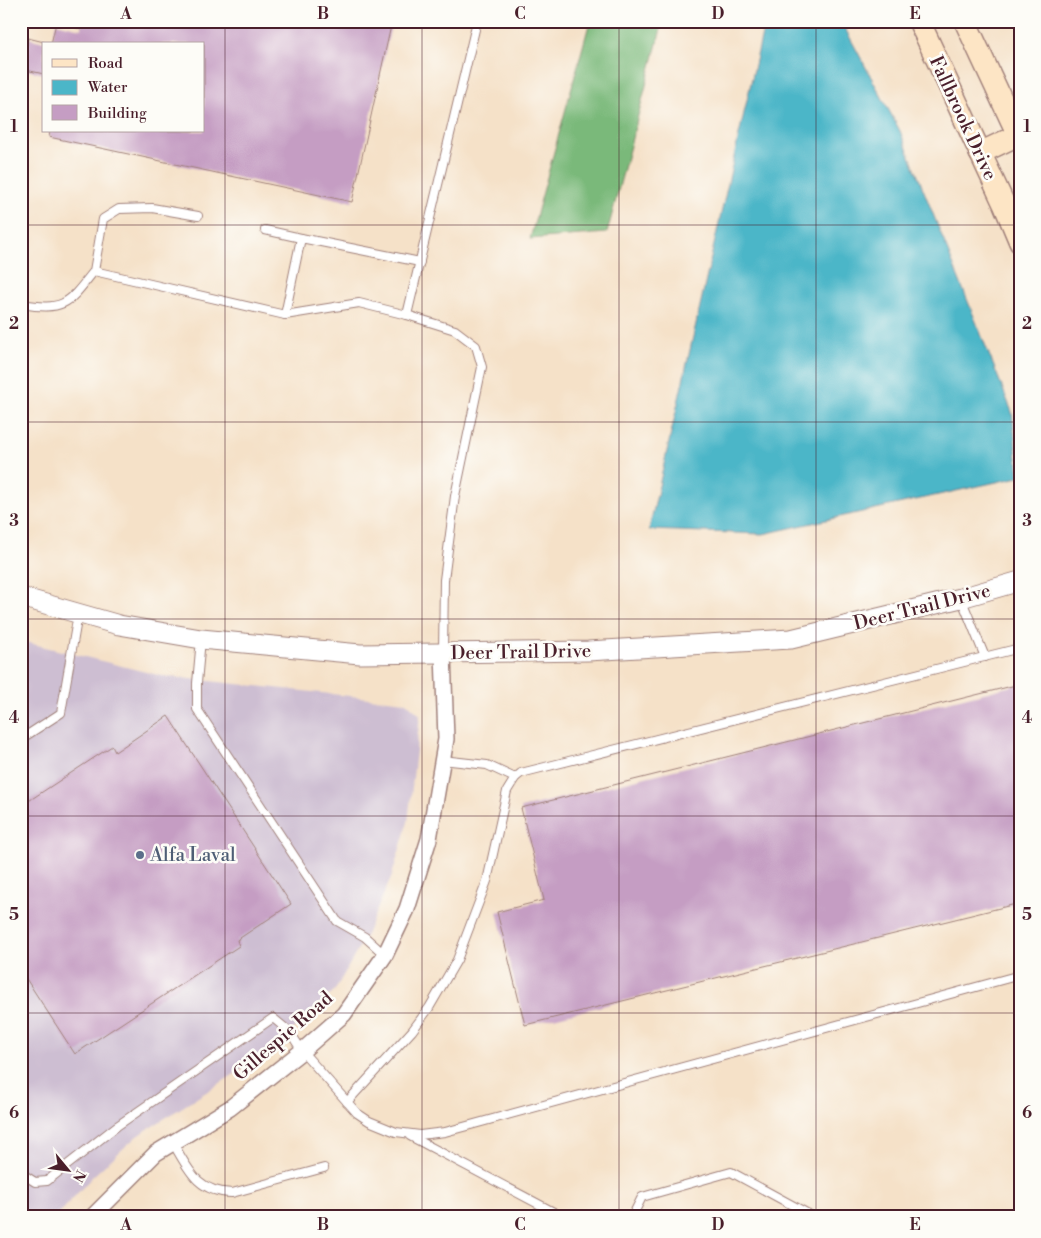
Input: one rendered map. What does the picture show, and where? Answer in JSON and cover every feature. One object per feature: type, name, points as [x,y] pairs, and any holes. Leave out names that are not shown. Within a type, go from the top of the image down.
[{"type":"main road","name":"Fallbrook Drive","points":[[919,21],[1020,242]]},
{"type":"main road","points":[[965,21],[1019,137],[980,153]]},
{"type":"street","name":"Deer Trail Drive","points":[[21,597],[118,625],[201,639],[360,654],[588,651],[791,639],[1020,582]]},
{"type":"street","name":"Gillespie Road","points":[[92,1217],[156,1153],[230,1108],[302,1051],[344,1014],[385,955],[407,909],[428,839],[446,739],[443,653]]},
{"type":"lane","points":[[407,315],[477,21]]},
{"type":"lane","points":[[21,304],[37,307],[58,306],[73,298],[94,271],[103,219],[120,209],[152,208],[198,216]]},
{"type":"lane","points":[[265,230],[420,262]]},
{"type":"lane","points":[[284,315],[301,238]]},
{"type":"lane","points":[[94,271],[284,315],[359,303],[455,330],[476,346],[482,367],[455,496],[444,580],[443,653]]},
{"type":"lane","points":[[961,598],[985,657]]},
{"type":"lane","points":[[21,739],[61,713],[78,614]]},
{"type":"lane","points":[[201,639],[197,709],[337,921],[365,937],[385,955]]},
{"type":"lane","points":[[347,1102],[412,1031],[430,1008],[457,960],[487,881],[507,791],[514,778],[521,773],[1020,648]]},
{"type":"lane","points":[[442,760],[487,765],[514,778]]},
{"type":"lane","points":[[21,1172],[35,1182],[47,1181],[117,1126],[273,1018],[290,1032],[302,1051],[357,1113],[369,1121],[396,1132],[420,1135],[444,1132],[1020,975]]},
{"type":"lane","points":[[406,1134],[563,1217]]},
{"type":"lane","points":[[173,1143],[197,1181],[211,1190],[221,1192],[232,1193],[324,1168]]},
{"type":"lane","points":[[632,1217],[642,1198],[731,1172],[814,1217]]},
{"type":"shaded area","points":[[21,641],[162,676],[406,702],[420,715],[408,822],[392,875],[365,937],[335,990],[290,1032],[244,1068],[137,1136],[93,1176],[56,1217],[29,1217],[21,1210]]},
{"type":"green space","points":[[590,21],[663,21],[607,233],[530,239]]},
{"type":"water","points":[[765,21],[841,21],[900,131],[1012,412],[1019,477],[763,534],[649,530]]},
{"type":"building","points":[[82,21],[392,21],[352,202],[49,137],[50,132],[205,132],[205,42],[51,42],[56,23],[81,29]]},
{"type":"building","points":[[28,38],[44,42],[42,42],[42,74],[21,69],[21,55],[25,55]]},
{"type":"building","points":[[1020,684],[1020,903],[525,1025],[497,912],[544,900],[521,808]]},
{"type":"building","name":"Alfa Laval","points":[[168,716],[291,904],[237,940],[239,946],[75,1054],[21,971],[21,806],[112,746],[115,752]]},
{"type":"place","name":"Alfa Laval","points":[[140,855]]}]
